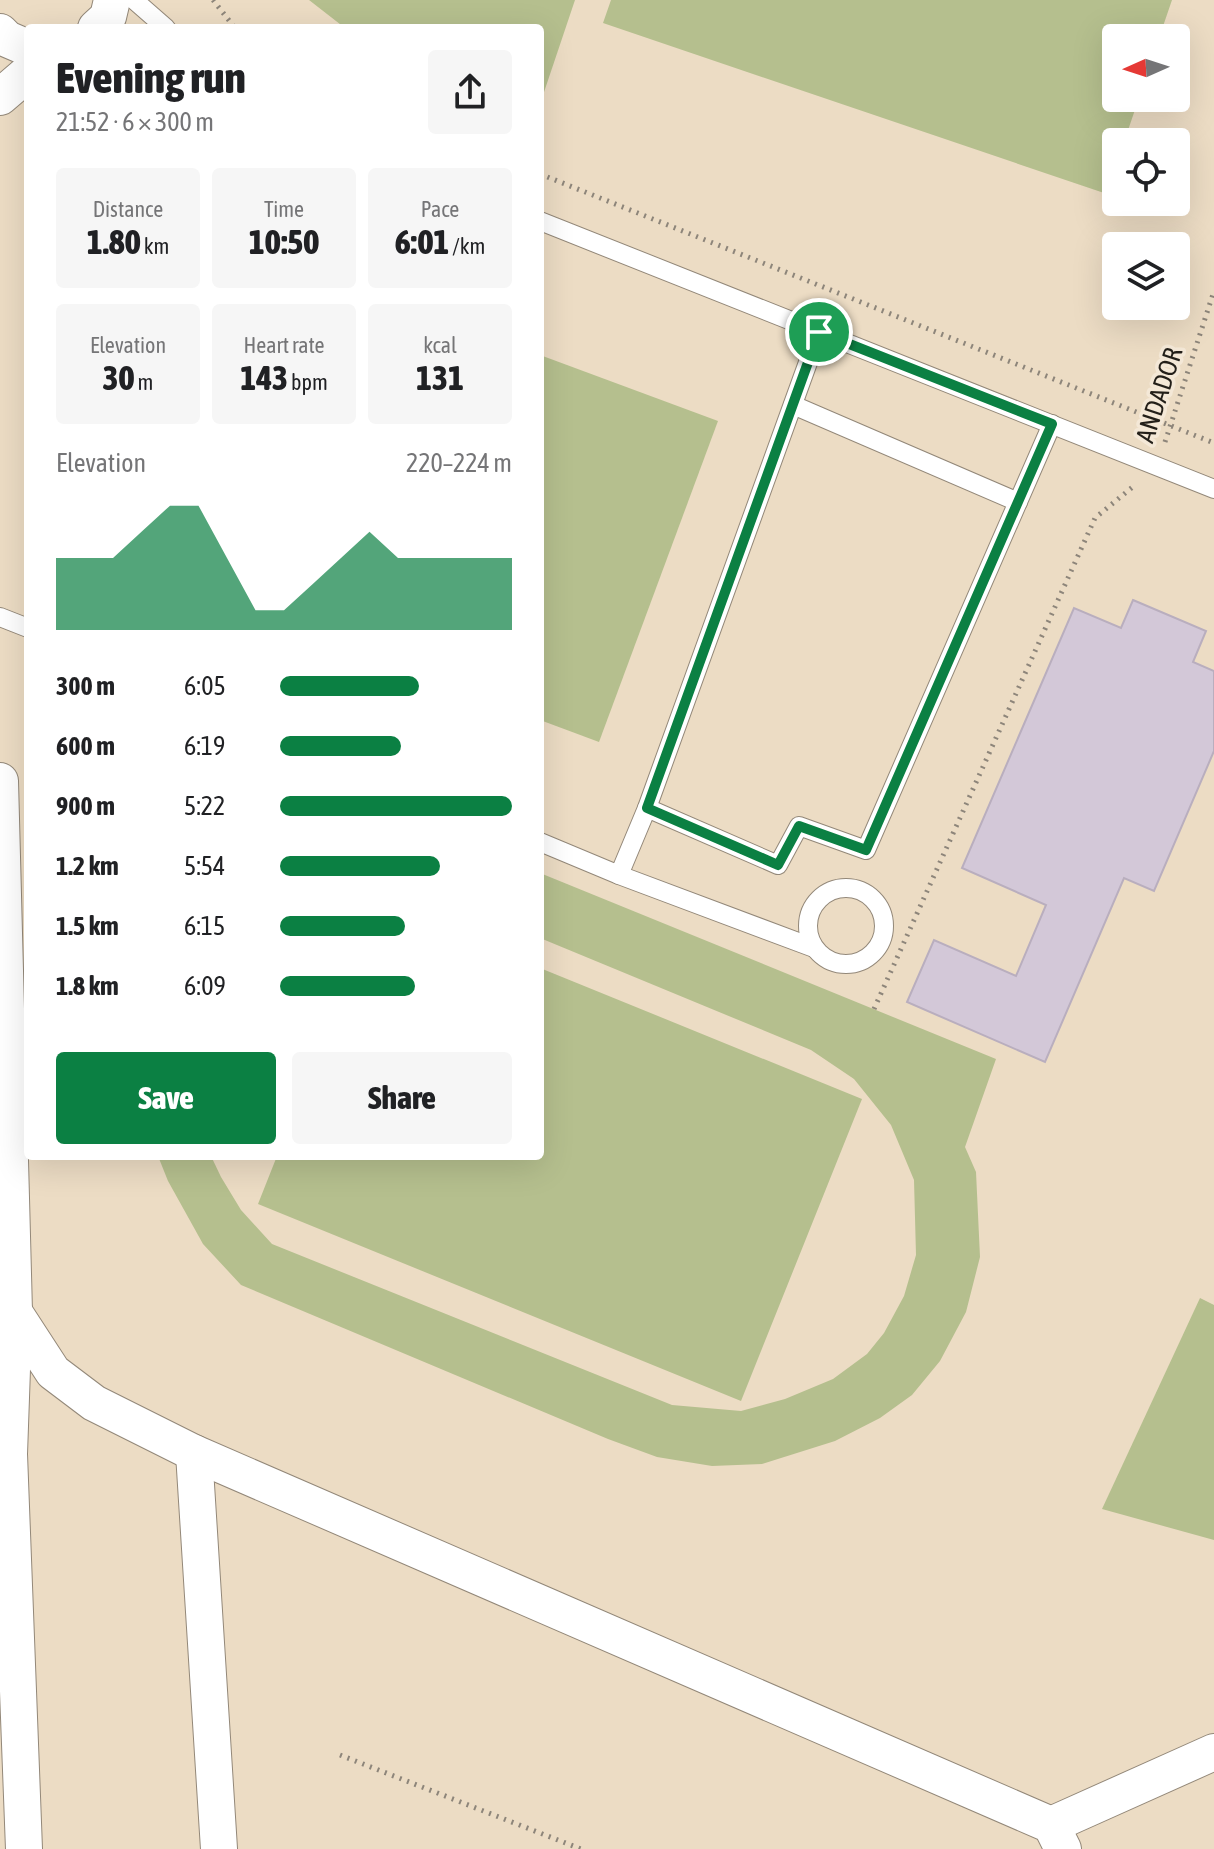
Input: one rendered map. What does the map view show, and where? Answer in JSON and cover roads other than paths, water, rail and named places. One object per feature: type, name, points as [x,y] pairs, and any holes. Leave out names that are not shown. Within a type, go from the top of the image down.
[{"type":"street","points":[[100,24],[108,17],[112,0]]},
{"type":"street","points":[[0,32],[7,39],[24,46]]},
{"type":"street","points":[[0,97],[24,76]]},
{"type":"street","points":[[0,781],[14,1312],[9,1454],[24,1849]]},
{"type":"street","points":[[14,1312],[53,1372],[94,1403],[194,1453],[1057,1837],[1214,1752]]},
{"type":"street","points":[[194,1453],[219,1849]]},
{"type":"lane","points":[[134,0],[161,24]]},
{"type":"lane","points":[[544,223],[1214,489]]},
{"type":"lane","points":[[619,875],[647,808],[819,332]]},
{"type":"lane","points":[[793,405],[1018,502]]},
{"type":"lane","points":[[647,808],[778,865],[799,826],[866,850],[1052,424]]},
{"type":"lane","points":[[0,617],[24,626]]},
{"type":"lane","points":[[544,844],[814,948],[830,961],[850,965],[869,958],[881,942],[885,922],[878,903],[863,890],[842,886],[823,894],[811,909],[808,929],[814,948]]}]
